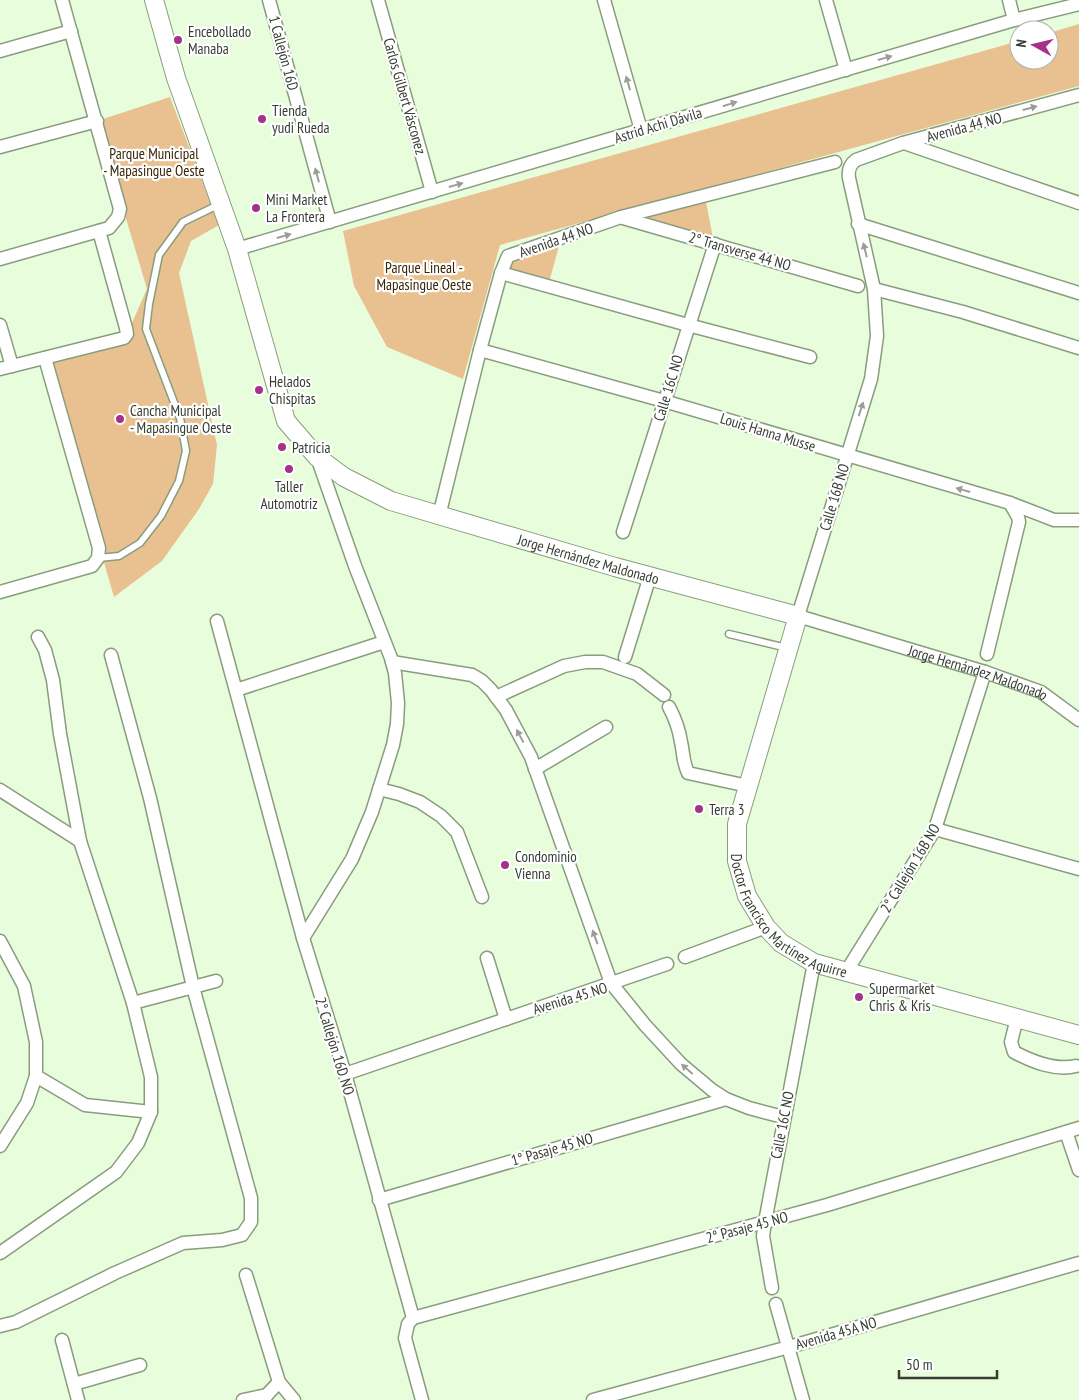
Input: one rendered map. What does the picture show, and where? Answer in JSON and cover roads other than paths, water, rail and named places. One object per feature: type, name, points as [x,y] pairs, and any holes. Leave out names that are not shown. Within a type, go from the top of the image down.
[{"type":"street","points":[[0,259],[99,232],[113,224],[118,217],[120,209],[62,0]]},
{"type":"street","name":"Jorge Hernández Maldonado","points":[[154,0],[176,78],[237,249],[286,421],[317,457],[344,477],[391,501],[650,576],[798,616],[985,672],[1041,692],[1079,720]]},
{"type":"street","name":"1 Callejón 16D","points":[[270,0],[330,222]]},
{"type":"street","name":"Carlos Gilbert Vásconez","points":[[378,0],[432,192]]},
{"type":"street","points":[[604,0],[641,130]]},
{"type":"street","points":[[826,0],[846,70]]},
{"type":"street","points":[[1009,0],[1014,20]]},
{"type":"street","name":"Astrid Achi Dávila","points":[[1014,20],[1079,4]]},
{"type":"street","name":"Astrid Achi Dávila","points":[[237,249],[1009,21]]},
{"type":"street","points":[[0,51],[71,31]]},
{"type":"street","name":"Avenida 44 NO","points":[[851,165],[856,160],[903,143],[1079,95]]},
{"type":"street","points":[[0,147],[97,121]]},
{"type":"street","points":[[903,143],[1079,203]]},
{"type":"street","name":"Avenida 44 NO","points":[[439,516],[480,350],[501,273],[508,256],[621,217],[834,162]]},
{"type":"street","name":"Calle 16B NO","points":[[737,824],[788,648],[871,379],[877,336],[874,289],[848,173],[851,165]]},
{"type":"street","name":"2° Transverse 44 NO","points":[[621,217],[858,286]]},
{"type":"street","points":[[858,224],[1079,293]]},
{"type":"street","points":[[0,325],[6,367],[124,338],[127,334],[126,328],[99,232]]},
{"type":"street","name":"Calle 16C NO","points":[[623,532],[715,244]]},
{"type":"street","points":[[501,273],[810,357]]},
{"type":"street","points":[[874,289],[963,312],[1079,348]]},
{"type":"street","name":"Louis Hanna Musse","points":[[480,350],[664,401],[1010,503],[1054,520],[1079,520]]},
{"type":"street","points":[[0,591],[92,566],[98,558],[99,548],[44,358]]},
{"type":"street","points":[[303,938],[352,859],[372,812],[393,744],[397,724],[398,703],[392,662],[355,566],[317,457]]},
{"type":"street","points":[[987,654],[1019,522],[1010,503]]},
{"type":"street","points":[[625,657],[650,576]]},
{"type":"street","name":"2° Callejón 16D NO","points":[[217,621],[303,938],[345,1074],[413,1318]]},
{"type":"street","points":[[0,1253],[116,1172],[138,1142],[151,1112],[151,1077],[133,1003],[80,841],[60,734],[53,680],[45,650],[38,637]]},
{"type":"street","points":[[236,690],[384,642]]},
{"type":"street","points":[[0,1326],[16,1322],[183,1243],[222,1240],[242,1235],[251,1222],[251,1198],[193,987],[150,798],[112,655]]},
{"type":"street","points":[[392,662],[472,675],[482,682],[506,710],[531,757],[611,983],[667,964]]},
{"type":"street","points":[[496,697],[564,666],[585,662],[603,662],[637,674],[667,701],[675,719],[682,744],[682,760],[688,773],[748,786]]},
{"type":"street","name":"2° Callejón 16B NO","points":[[846,972],[935,829],[985,672]]},
{"type":"street","points":[[535,769],[606,727]]},
{"type":"street","points":[[379,789],[400,794],[420,802],[441,816],[457,832],[482,897]]},
{"type":"street","points":[[0,790],[80,841]]},
{"type":"street","name":"Doctor Francisco Martínez Aguirre","points":[[737,824],[737,861],[747,896],[766,927],[781,943],[814,963],[1079,1035]]},
{"type":"street","points":[[935,829],[1079,869]]},
{"type":"street","points":[[685,957],[766,927]]},
{"type":"street","points":[[0,941],[24,986],[36,1042],[36,1076],[27,1103],[0,1146]]},
{"type":"street","points":[[487,958],[506,1019]]},
{"type":"street","name":"Calle 16C NO","points":[[772,1288],[763,1236],[783,1117],[814,963]]},
{"type":"street","points":[[133,1003],[216,981]]},
{"type":"street","name":"Avenida 45 NO","points":[[345,1074],[611,983],[645,1025],[681,1064],[712,1090],[726,1099],[749,1108],[783,1117]]},
{"type":"street","points":[[1016,1018],[1011,1042],[1014,1052],[1031,1061],[1053,1066],[1067,1068],[1076,1066]]},
{"type":"street","points":[[36,1076],[85,1105],[151,1112]]},
{"type":"street","name":"1° Pasaje 45 NO","points":[[379,1200],[726,1099]]},
{"type":"street","name":"2° Pasaje 45 NO","points":[[413,1318],[765,1222],[1079,1128]]},
{"type":"street","points":[[1066,1132],[1079,1170]]},
{"type":"street","name":"Avenida 45A NO","points":[[593,1400],[789,1347],[1079,1263]]},
{"type":"street","points":[[246,1275],[279,1382],[294,1400]]},
{"type":"street","points":[[776,1304],[803,1400]]},
{"type":"street","points":[[413,1318],[408,1324],[405,1338],[422,1400]]},
{"type":"street","points":[[62,1340],[78,1400]]},
{"type":"street","points":[[74,1384],[140,1365]]},
{"type":"street","points":[[243,1400],[265,1398],[279,1382]]},
{"type":"lane","points":[[98,558],[119,556],[140,544],[161,516],[180,480],[186,451],[180,418],[146,329],[149,304],[159,255],[183,222],[221,204]]},
{"type":"lane","points":[[729,634],[788,648]]},
{"type":"place","name":"Encebollado Manaba","points":[[178,40]]},
{"type":"place","name":"Tienda yudi Rueda","points":[[262,119]]},
{"type":"place","name":"Mini Market La Frontera","points":[[256,208]]},
{"type":"place","name":"Helados Chispitas","points":[[259,390]]},
{"type":"place","name":"Cancha Municipal - Mapasingue Oeste","points":[[120,419]]},
{"type":"place","name":"Patricia","points":[[282,447]]},
{"type":"place","name":"Taller Automotriz","points":[[289,469]]},
{"type":"place","name":"Terra 3","points":[[699,809]]},
{"type":"place","name":"Condominio Vienna","points":[[505,865]]},
{"type":"place","name":"Supermarket Chris & Kris","points":[[859,997]]},
{"type":"park label","name":"Parque Municipal - Mapasingue Oeste","points":[[154,162]]},
{"type":"park label","name":"Parque Lineal - Mapasingue Oeste","points":[[424,276]]}]
